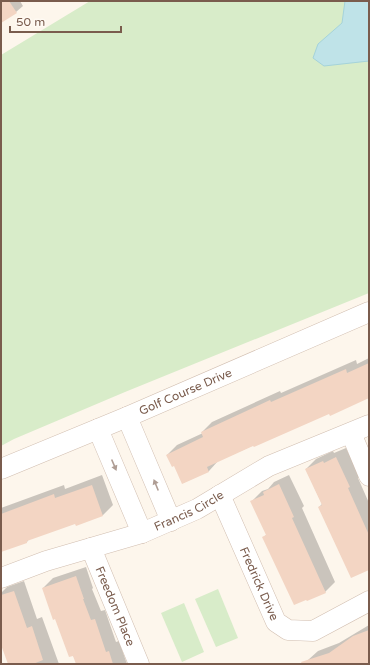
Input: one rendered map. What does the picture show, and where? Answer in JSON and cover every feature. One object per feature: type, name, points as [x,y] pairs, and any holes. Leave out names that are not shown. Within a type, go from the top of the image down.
[{"type":"street","name":"Golf Course Drive","points":[[1,469],[128,417],[369,312]]},
{"type":"street","points":[[128,417],[171,521]]},
{"type":"street","name":"Francis Circle","points":[[1,578],[46,561],[142,533],[171,521],[197,509],[269,466],[369,425]]},
{"type":"street","points":[[98,429],[142,533]]},
{"type":"street","points":[[350,433],[369,476]]},
{"type":"street","name":"Fredrick Drive","points":[[220,495],[276,622],[288,630],[313,631],[369,600]]},
{"type":"street","name":"Freedom Place","points":[[91,548],[139,664]]},
{"type":"green space","points":[[90,1],[369,1],[369,293],[125,392],[14,439],[1,446],[1,55]]},
{"type":"green space","points":[[218,589],[238,638],[216,647],[195,599]]},
{"type":"green space","points":[[184,603],[204,652],[182,662],[161,613]]},
{"type":"water","points":[[345,1],[369,1],[369,61],[324,66],[313,58],[318,44],[342,23]]},
{"type":"building","points":[[1,1],[9,1],[17,13],[1,23]]},
{"type":"building","points":[[369,363],[369,398],[330,416],[329,414],[254,447],[253,446],[207,467],[209,472],[182,484],[174,466],[172,467],[166,455],[203,437],[201,432],[270,400],[271,402],[346,369],[347,373]]},
{"type":"building","points":[[336,457],[350,487],[348,488],[369,535],[369,570],[351,578],[318,507],[322,505],[305,469],[323,461],[324,463]]},
{"type":"building","points":[[279,484],[294,517],[292,518],[326,593],[294,605],[262,537],[266,535],[250,501],[264,495],[263,492]]},
{"type":"building","points":[[92,485],[103,516],[76,526],[75,524],[1,552],[1,514],[54,494],[55,498]]},
{"type":"building","points":[[76,576],[91,620],[95,619],[106,652],[109,651],[113,664],[76,664],[73,656],[69,657],[55,619],[53,620],[42,588]]},
{"type":"building","points":[[14,591],[27,628],[32,626],[43,660],[33,664],[8,664],[1,645],[1,595]]},
{"type":"building","points":[[369,630],[369,664],[302,664],[301,662],[329,653],[353,636]]}]
